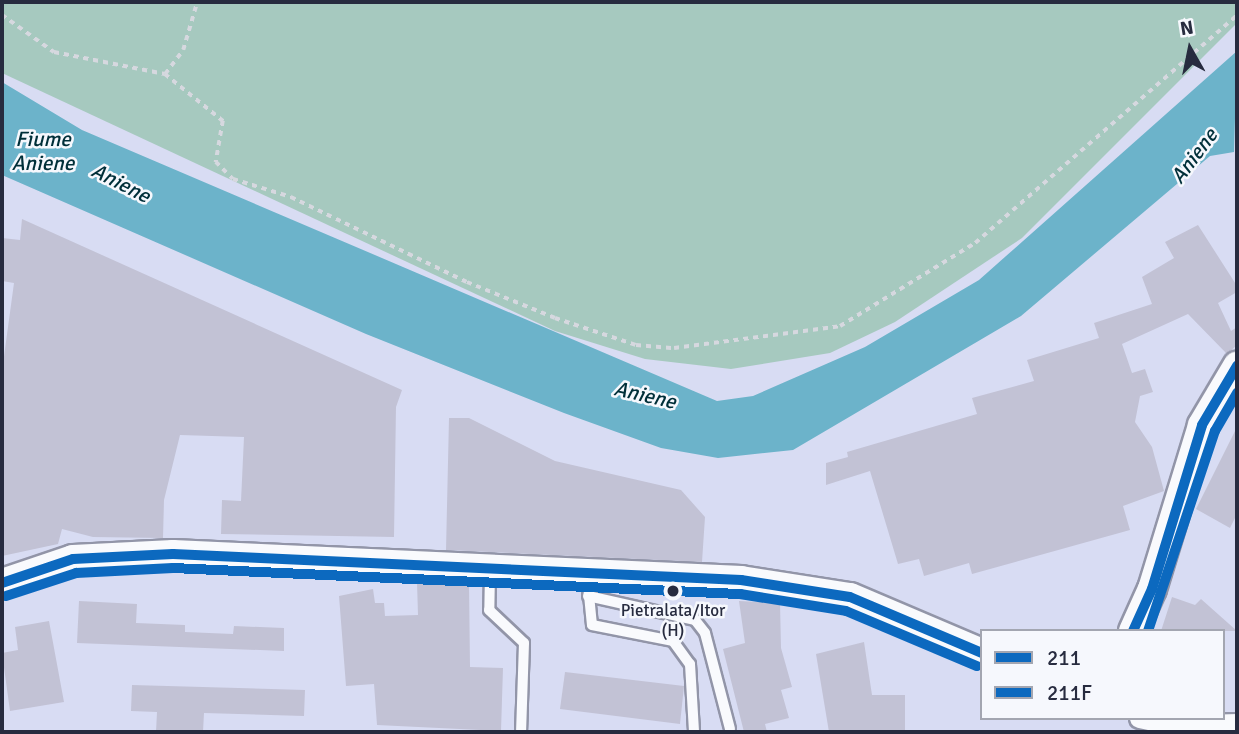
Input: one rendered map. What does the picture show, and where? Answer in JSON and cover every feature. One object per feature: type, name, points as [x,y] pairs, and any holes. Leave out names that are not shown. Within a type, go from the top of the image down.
[{"type":"street","points":[[1134,629],[1152,589],[1199,431],[1237,366]]},
{"type":"street","points":[[2,583],[73,559],[147,555],[490,567],[587,584],[741,580],[835,593],[980,652]]},
{"type":"street","points":[[1148,720],[1171,725],[1237,723]]},
{"type":"lane","points":[[490,567],[489,610],[524,643],[521,732]]},
{"type":"lane","points":[[694,732],[690,664],[673,641],[592,625],[587,584],[695,620],[705,633],[730,729]]},
{"type":"path","points":[[165,74],[183,50],[197,2]]},
{"type":"path","points":[[2,15],[54,52],[165,74],[223,121],[216,162],[233,179],[291,197],[467,282],[555,318],[636,345],[674,348],[840,326],[975,243],[1237,15]]},
{"type":"green space","points":[[2,2],[1237,2],[1237,23],[1022,238],[895,322],[830,353],[731,369],[645,359],[555,331],[2,73]]},
{"type":"water","name":"Fiume Aniene","points":[[1237,51],[1234,152],[1210,156],[1021,316],[793,450],[718,458],[661,448],[564,413],[366,334],[2,175],[2,82],[82,130],[717,401],[753,396],[865,347],[979,280]]},
{"type":"building","points":[[22,219],[402,390],[396,407],[394,537],[221,534],[222,500],[241,501],[244,437],[180,435],[164,500],[163,538],[93,537],[62,529],[58,544],[2,556],[2,371],[14,283],[2,281],[2,238],[20,240]]},
{"type":"building","points":[[1198,225],[1237,286],[1237,292],[1218,303],[1231,331],[1237,327],[1237,345],[1227,354],[1188,314],[1122,344],[1132,373],[1145,369],[1153,392],[1140,396],[1135,422],[1152,447],[1164,491],[1123,506],[1130,530],[972,574],[969,563],[924,576],[919,559],[898,564],[870,471],[826,485],[826,463],[848,457],[847,452],[977,414],[972,398],[1034,381],[1027,360],[1099,338],[1094,323],[1152,304],[1142,277],[1174,258],[1165,242]]},
{"type":"building","points":[[449,418],[469,418],[555,461],[681,490],[705,517],[702,562],[446,550]]},
{"type":"building","points":[[1237,427],[1237,514],[1230,528],[1196,509]]},
{"type":"building","points":[[417,582],[469,584],[470,667],[503,668],[501,731],[377,725],[374,684],[346,686],[339,596],[373,589],[375,603],[384,603],[385,616],[418,615]]},
{"type":"building","points":[[1172,597],[1195,605],[1201,599],[1237,631],[1225,629],[1162,629]]},
{"type":"building","points":[[79,601],[137,604],[136,623],[185,625],[185,632],[233,634],[234,626],[284,628],[284,651],[77,643]]},
{"type":"building","points":[[739,601],[780,603],[781,648],[792,687],[781,690],[789,718],[765,724],[767,732],[744,732],[723,649],[745,643]]},
{"type":"building","points":[[49,621],[64,702],[10,711],[2,653],[18,650],[15,627]]},
{"type":"building","points":[[864,642],[872,695],[905,695],[905,732],[829,732],[816,654]]},
{"type":"building","points":[[565,672],[684,686],[680,724],[560,709]]},
{"type":"building","points":[[132,685],[305,690],[304,716],[204,713],[203,732],[156,732],[157,712],[131,711]]},
{"type":"transit line","name":"211","points":[[1134,629],[1152,589],[1202,425],[1237,366]]},
{"type":"transit line","name":"211F","points":[[1149,629],[1215,431],[1237,393]]},
{"type":"transit line","name":"211","points":[[2,583],[73,559],[173,554],[741,580],[850,597],[980,652]]},
{"type":"transit line","name":"211F","points":[[6,596],[76,573],[173,568],[740,594],[846,611],[977,666]]},
{"type":"place","name":"Pietralata/Itor (H)","points":[[673,591]]},
{"type":"water label","name":"Aniene","points":[[1194,156]]},
{"type":"water label","name":"Aniene","points":[[121,183]]},
{"type":"water label","name":"Aniene","points":[[645,395]]}]
